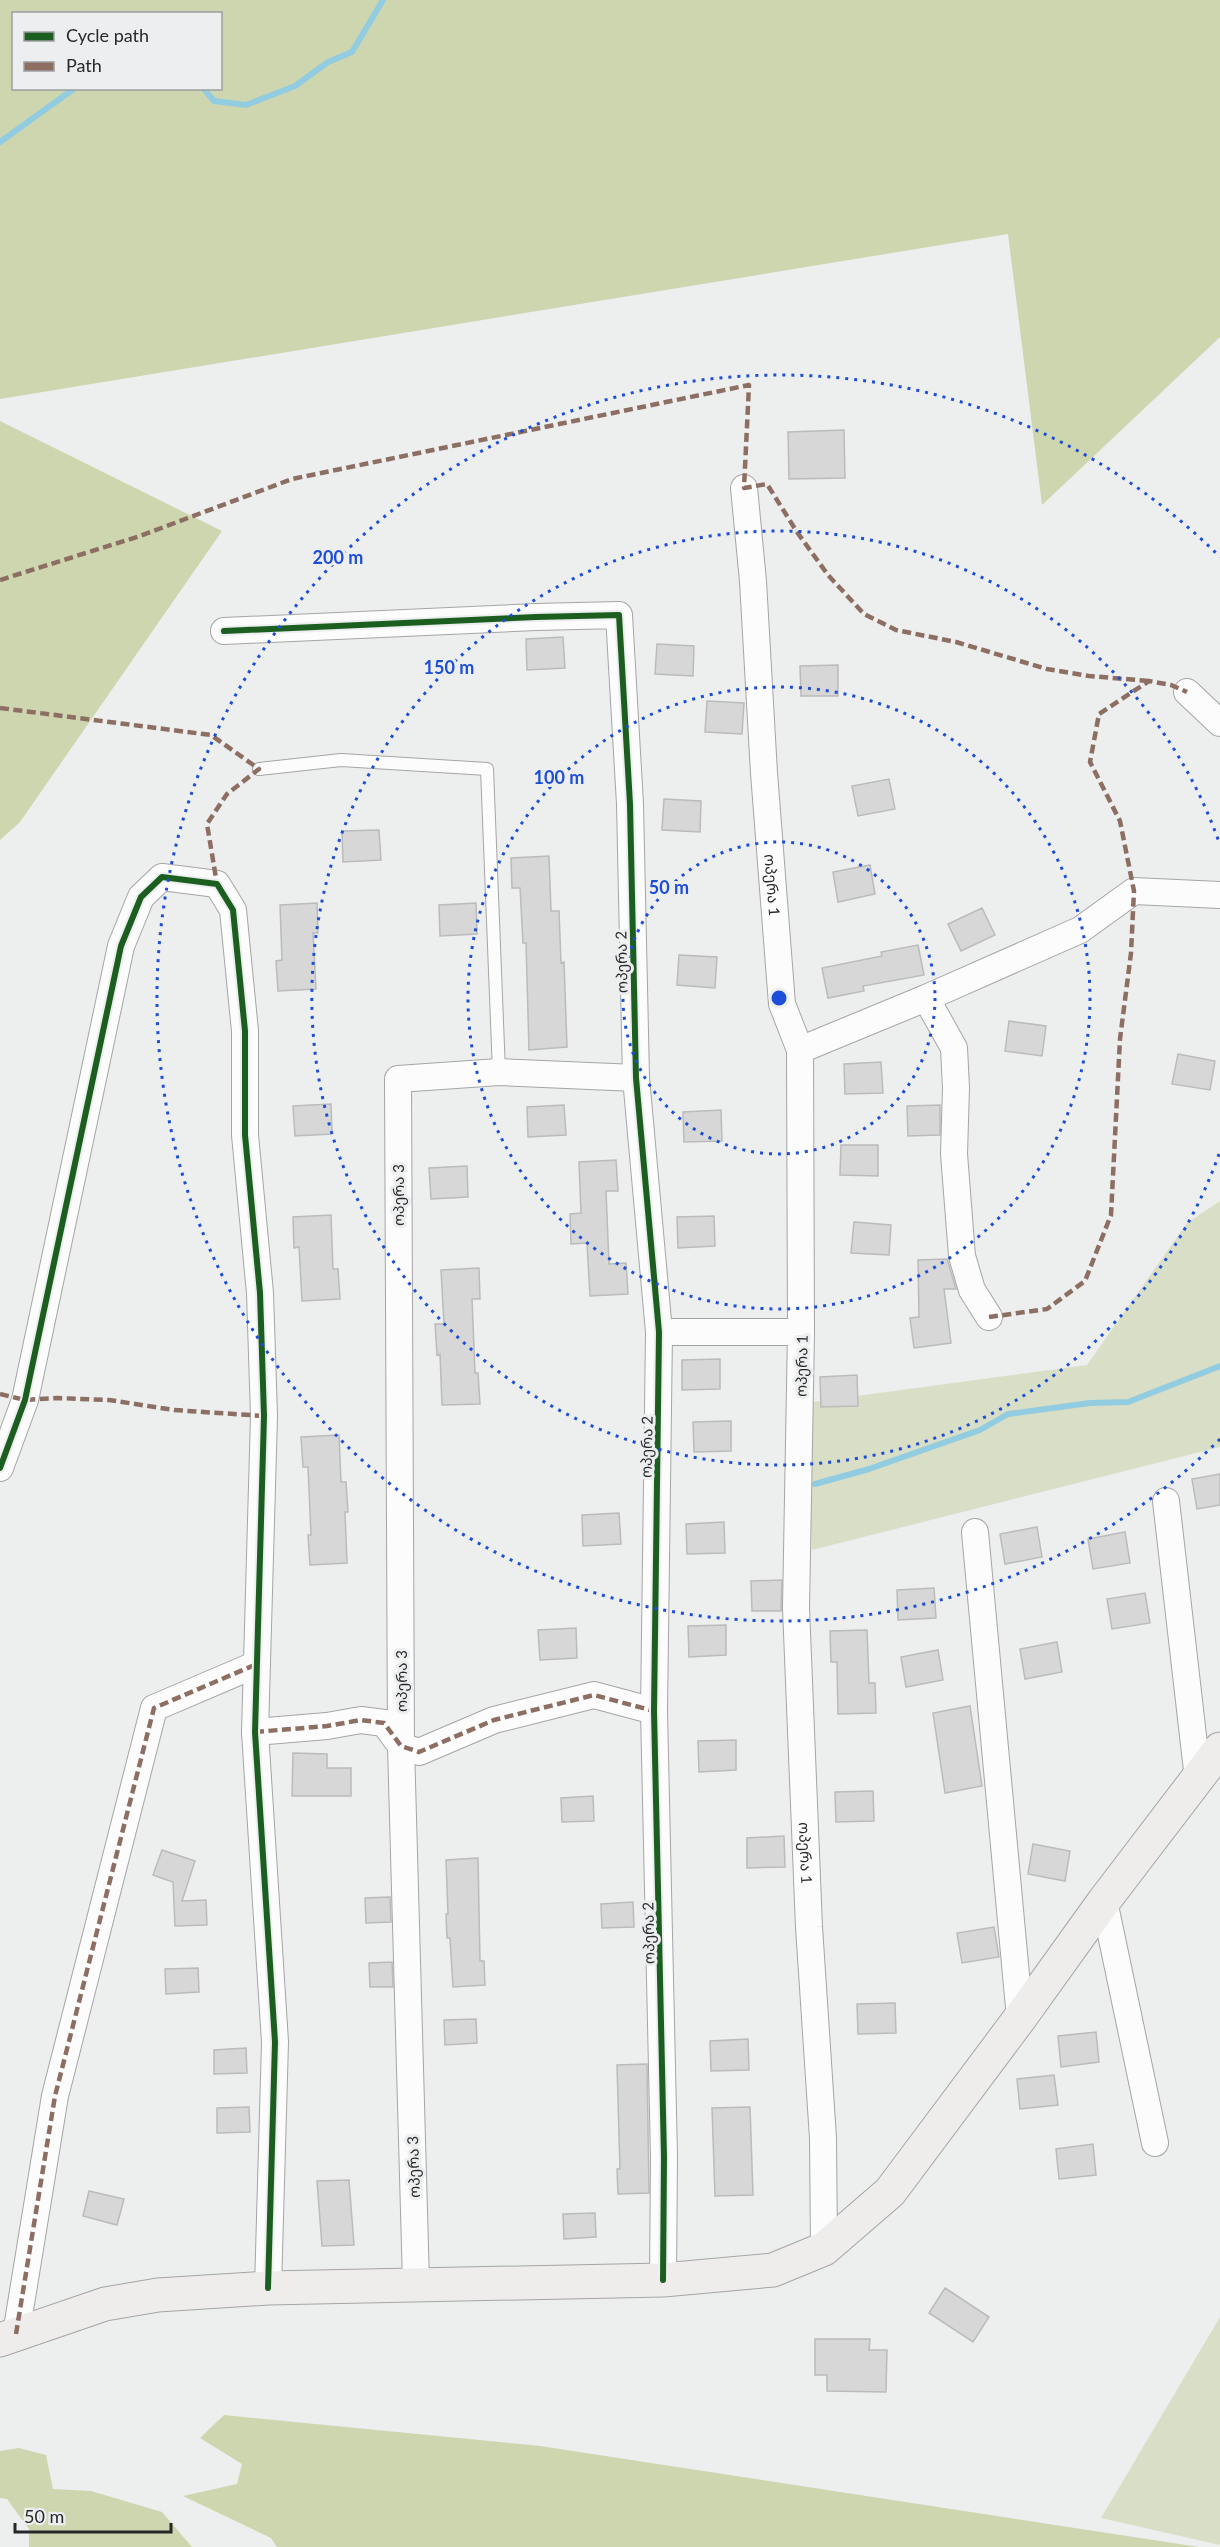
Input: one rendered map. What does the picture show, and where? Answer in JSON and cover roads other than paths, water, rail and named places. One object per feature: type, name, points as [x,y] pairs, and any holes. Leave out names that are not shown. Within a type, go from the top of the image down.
[{"type":"street","name":"ოპერა 1","points":[[744,488],[753,581],[764,773],[782,1004],[800,1050],[801,1332],[796,1608],[809,1927],[823,2138],[824,2249]]},
{"type":"street","name":"ოპერა 2","points":[[224,631],[536,616],[619,615],[630,804],[636,1078],[659,1332],[654,1711],[664,2135],[663,2280]]},
{"type":"street","points":[[1186,692],[1220,723]]},
{"type":"street","points":[[0,1468],[25,1400],[121,946],[141,897],[162,877],[217,884],[233,910],[245,1031],[245,1135],[260,1293],[264,1416],[255,1732],[274,2042],[268,2288]]},
{"type":"street","points":[[800,1050],[926,998],[1080,930],[1134,891],[1220,895]]},
{"type":"street","points":[[926,998],[954,1048],[956,1088],[954,1154],[962,1256],[972,1290],[989,1317]]},
{"type":"street","points":[[499,1072],[636,1078]]},
{"type":"street","name":"ოპერა 3","points":[[416,2283],[401,1746],[398,1079],[499,1072]]},
{"type":"street","points":[[659,1332],[801,1332]]},
{"type":"street","points":[[1166,1501],[1198,1779]]},
{"type":"street","points":[[975,1532],[1020,2018]]},
{"type":"street","points":[[8,2337],[56,2096],[154,1708],[257,1664]]},
{"type":"street","points":[[255,1732],[327,1726],[361,1720],[384,1723],[401,1746],[419,1752],[494,1720],[594,1695],[654,1711]]},
{"type":"street","points":[[8,2337],[105,2304],[159,2295],[268,2288],[416,2283],[663,2280],[773,2270],[824,2249],[890,2192],[1104,1901],[1220,1749]]},
{"type":"street","points":[[1104,1901],[1155,2143]]},
{"type":"lane","points":[[259,769],[341,760],[487,769],[499,1072]]},
{"type":"waterway","points":[[205,90],[214,101],[246,105],[295,86],[328,62],[352,52],[383,0]]},
{"type":"waterway","points":[[0,142],[72,90]]},
{"type":"waterway","points":[[815,1484],[869,1469],[980,1430],[1008,1414],[1090,1403],[1128,1402],[1220,1366]]}]
